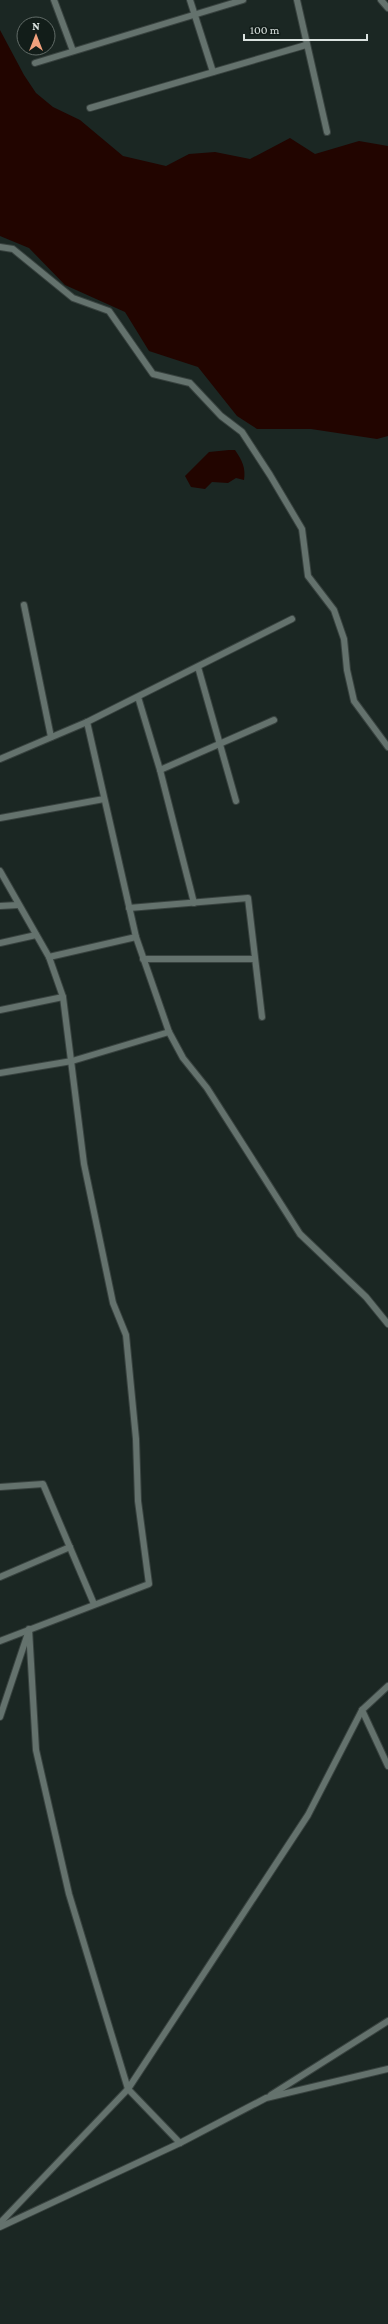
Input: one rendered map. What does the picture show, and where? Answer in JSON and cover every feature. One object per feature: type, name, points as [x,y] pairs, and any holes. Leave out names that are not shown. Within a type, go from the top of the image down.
[{"type":"street","points":[[54,0],[73,51]]},
{"type":"street","points":[[190,0],[214,72]]},
{"type":"street","points":[[35,63],[243,0]]},
{"type":"street","points":[[297,0],[327,132]]},
{"type":"street","points":[[381,0],[388,8]]},
{"type":"street","points":[[90,108],[306,45]]},
{"type":"street","points":[[0,247],[13,249],[73,298],[109,311],[153,374],[190,383],[220,416],[242,432],[302,529],[308,576],[334,610],[344,639],[347,670],[354,701],[388,747]]},
{"type":"street","points":[[24,604],[51,737]]},
{"type":"street","points":[[0,759],[87,722],[292,619]]},
{"type":"street","points":[[198,667],[236,801]]},
{"type":"street","points":[[138,697],[160,770],[194,903]]},
{"type":"street","points":[[160,770],[274,720]]},
{"type":"street","points":[[87,722],[136,937],[169,1032],[183,1058],[208,1088],[300,1234],[366,1296],[388,1324]]},
{"type":"street","points":[[0,818],[104,799]]},
{"type":"street","points":[[0,871],[49,957],[63,997],[84,1164],[113,1302],[126,1335],[136,1440],[138,1502],[149,1584],[29,1628],[0,1641]]},
{"type":"street","points":[[129,908],[248,898],[262,1017]]},
{"type":"street","points":[[0,906],[18,905]]},
{"type":"street","points":[[0,943],[36,935]]},
{"type":"street","points":[[49,957],[136,937]]},
{"type":"street","points":[[144,959],[255,959]]},
{"type":"street","points":[[0,1010],[63,997]]},
{"type":"street","points":[[0,1072],[72,1061],[169,1032]]},
{"type":"street","points":[[0,1487],[43,1484],[94,1604]]},
{"type":"street","points":[[0,1577],[70,1547]]},
{"type":"street","points":[[0,1717],[29,1628]]},
{"type":"street","points":[[29,1628],[36,1750],[69,1894],[128,2089],[180,2143]]},
{"type":"street","points":[[0,2223],[128,2089],[308,1815],[362,1710],[388,1686]]},
{"type":"street","points":[[362,1710],[388,1766]]},
{"type":"street","points":[[0,2227],[180,2143],[266,2098],[388,2021]]},
{"type":"street","points":[[266,2098],[388,2069]]},
{"type":"shaded area","points":[[0,30],[24,75],[36,93],[53,107],[80,120],[123,156],[166,166],[189,154],[215,152],[250,159],[290,138],[315,154],[359,141],[388,146],[388,436],[377,439],[311,429],[257,429],[237,416],[198,367],[149,351],[125,312],[65,285],[29,248],[0,236]]},
{"type":"shaded area","points":[[235,450],[241,461],[244,468],[244,480],[236,478],[228,483],[212,482],[205,489],[191,487],[185,476],[209,452]]}]
